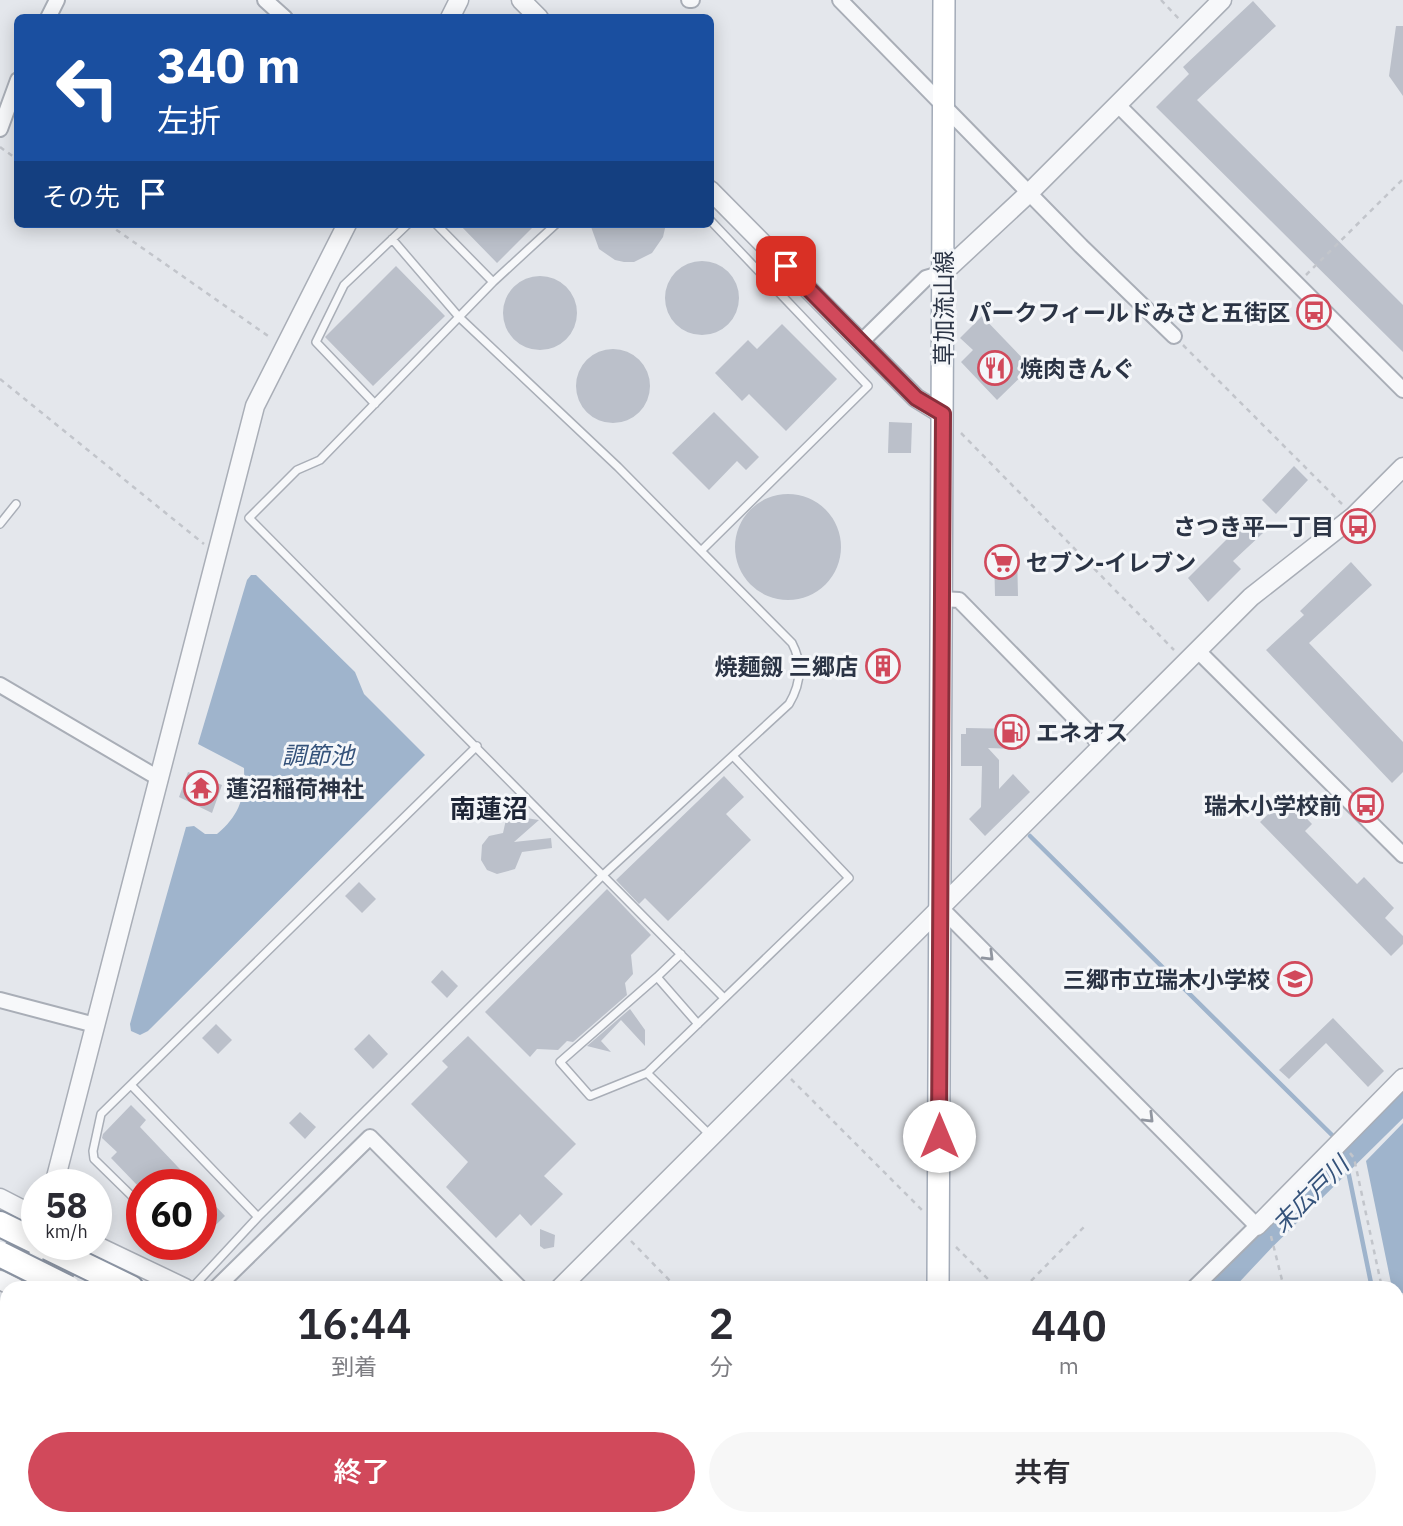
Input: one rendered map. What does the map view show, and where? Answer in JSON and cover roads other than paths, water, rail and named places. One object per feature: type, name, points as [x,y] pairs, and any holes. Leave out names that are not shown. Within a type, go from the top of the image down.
[{"type":"highway","points":[[0,1224],[21,1235]]},
{"type":"highway","points":[[0,1254],[54,1281]]},
{"type":"highway","points":[[72,1260],[116,1281]]},
{"type":"main road","name":"草加流山線","points":[[938,1281],[944,0]]},
{"type":"street","points":[[265,0],[281,14]]},
{"type":"street","points":[[521,0],[535,14]]},
{"type":"street","points":[[840,0],[1080,246],[1174,336]]},
{"type":"street","points":[[861,342],[926,278],[943,273],[1030,192],[1222,0]]},
{"type":"street","points":[[0,129],[14,91]]},
{"type":"street","points":[[1117,104],[1403,390]]},
{"type":"street","points":[[714,194],[916,398],[943,414]]},
{"type":"street","points":[[58,1169],[256,407],[345,228]]},
{"type":"street","points":[[567,1281],[710,1135],[1265,584],[1354,516],[1403,467]]},
{"type":"street","points":[[942,599],[959,600],[1102,746]]},
{"type":"street","points":[[1192,657],[1403,855]]},
{"type":"street","points":[[0,685],[160,779]]},
{"type":"street","points":[[941,906],[1257,1226]]},
{"type":"street","points":[[0,1000],[95,1025]]},
{"type":"street","points":[[1201,1281],[1403,1078]]},
{"type":"street","points":[[223,1281],[370,1137],[513,1281]]},
{"type":"street","points":[[0,1198],[21,1209]]},
{"type":"street","points":[[112,1253],[170,1281]]},
{"type":"street","points":[[30,1281],[35,1260]]},
{"type":"lane","points":[[702,551],[868,386],[714,224]]},
{"type":"lane","points":[[375,404],[316,342],[344,285],[404,228]]},
{"type":"lane","points":[[440,228],[493,282]]},
{"type":"lane","points":[[552,228],[493,282],[320,460],[297,470],[249,517],[724,998]]},
{"type":"lane","points":[[199,1281],[258,1217],[602,876],[789,704],[799,678],[797,653],[792,643],[702,551],[460,317],[392,239]]},
{"type":"lane","points":[[0,524],[16,504]]},
{"type":"lane","points":[[126,1190],[94,1159],[93,1151],[102,1114],[477,746]]},
{"type":"lane","points":[[681,954],[560,1062],[590,1096],[647,1073],[849,878],[733,756]]},
{"type":"lane","points":[[657,977],[698,1024]]},
{"type":"lane","points":[[647,1073],[710,1135]]},
{"type":"lane","points":[[131,1085],[258,1217]]},
{"type":"water","name":"調節池","points":[[251,575],[256,575],[355,672],[364,694],[425,755],[148,1031],[140,1035],[131,1031],[130,1024],[186,827],[194,826],[205,834],[217,834],[231,820],[242,797],[244,768],[198,744],[247,580]]},
{"type":"water","points":[[1403,1123],[1403,1281],[1391,1281],[1366,1161]]},
{"type":"waterway","points":[[1030,836],[1335,1138]]},
{"type":"waterway","name":"末広戸川","points":[[1223,1281],[1403,1100]]},
{"type":"waterway","points":[[1345,1156],[1371,1281]]},
{"type":"place","name":"パークフィールドみさと五街区","points":[[1314,312]]},
{"type":"place","name":"焼肉きんぐ","points":[[995,368]]},
{"type":"place","name":"さつき平一丁目","points":[[1358,526]]},
{"type":"place","name":"セブン-イレブン","points":[[1002,562]]},
{"type":"place","name":"焼麺劔 三郷店","points":[[883,666]]},
{"type":"place","name":"エネオス","points":[[1012,732]]},
{"type":"place","name":"蓮沼稲荷神社","points":[[201,788]]},
{"type":"place","name":"瑞木小学校前","points":[[1366,805]]},
{"type":"place","name":"三郷市立瑞木小学校","points":[[1295,979]]},
{"type":"district","name":"南蓮沼","points":[[489,808]]}]
